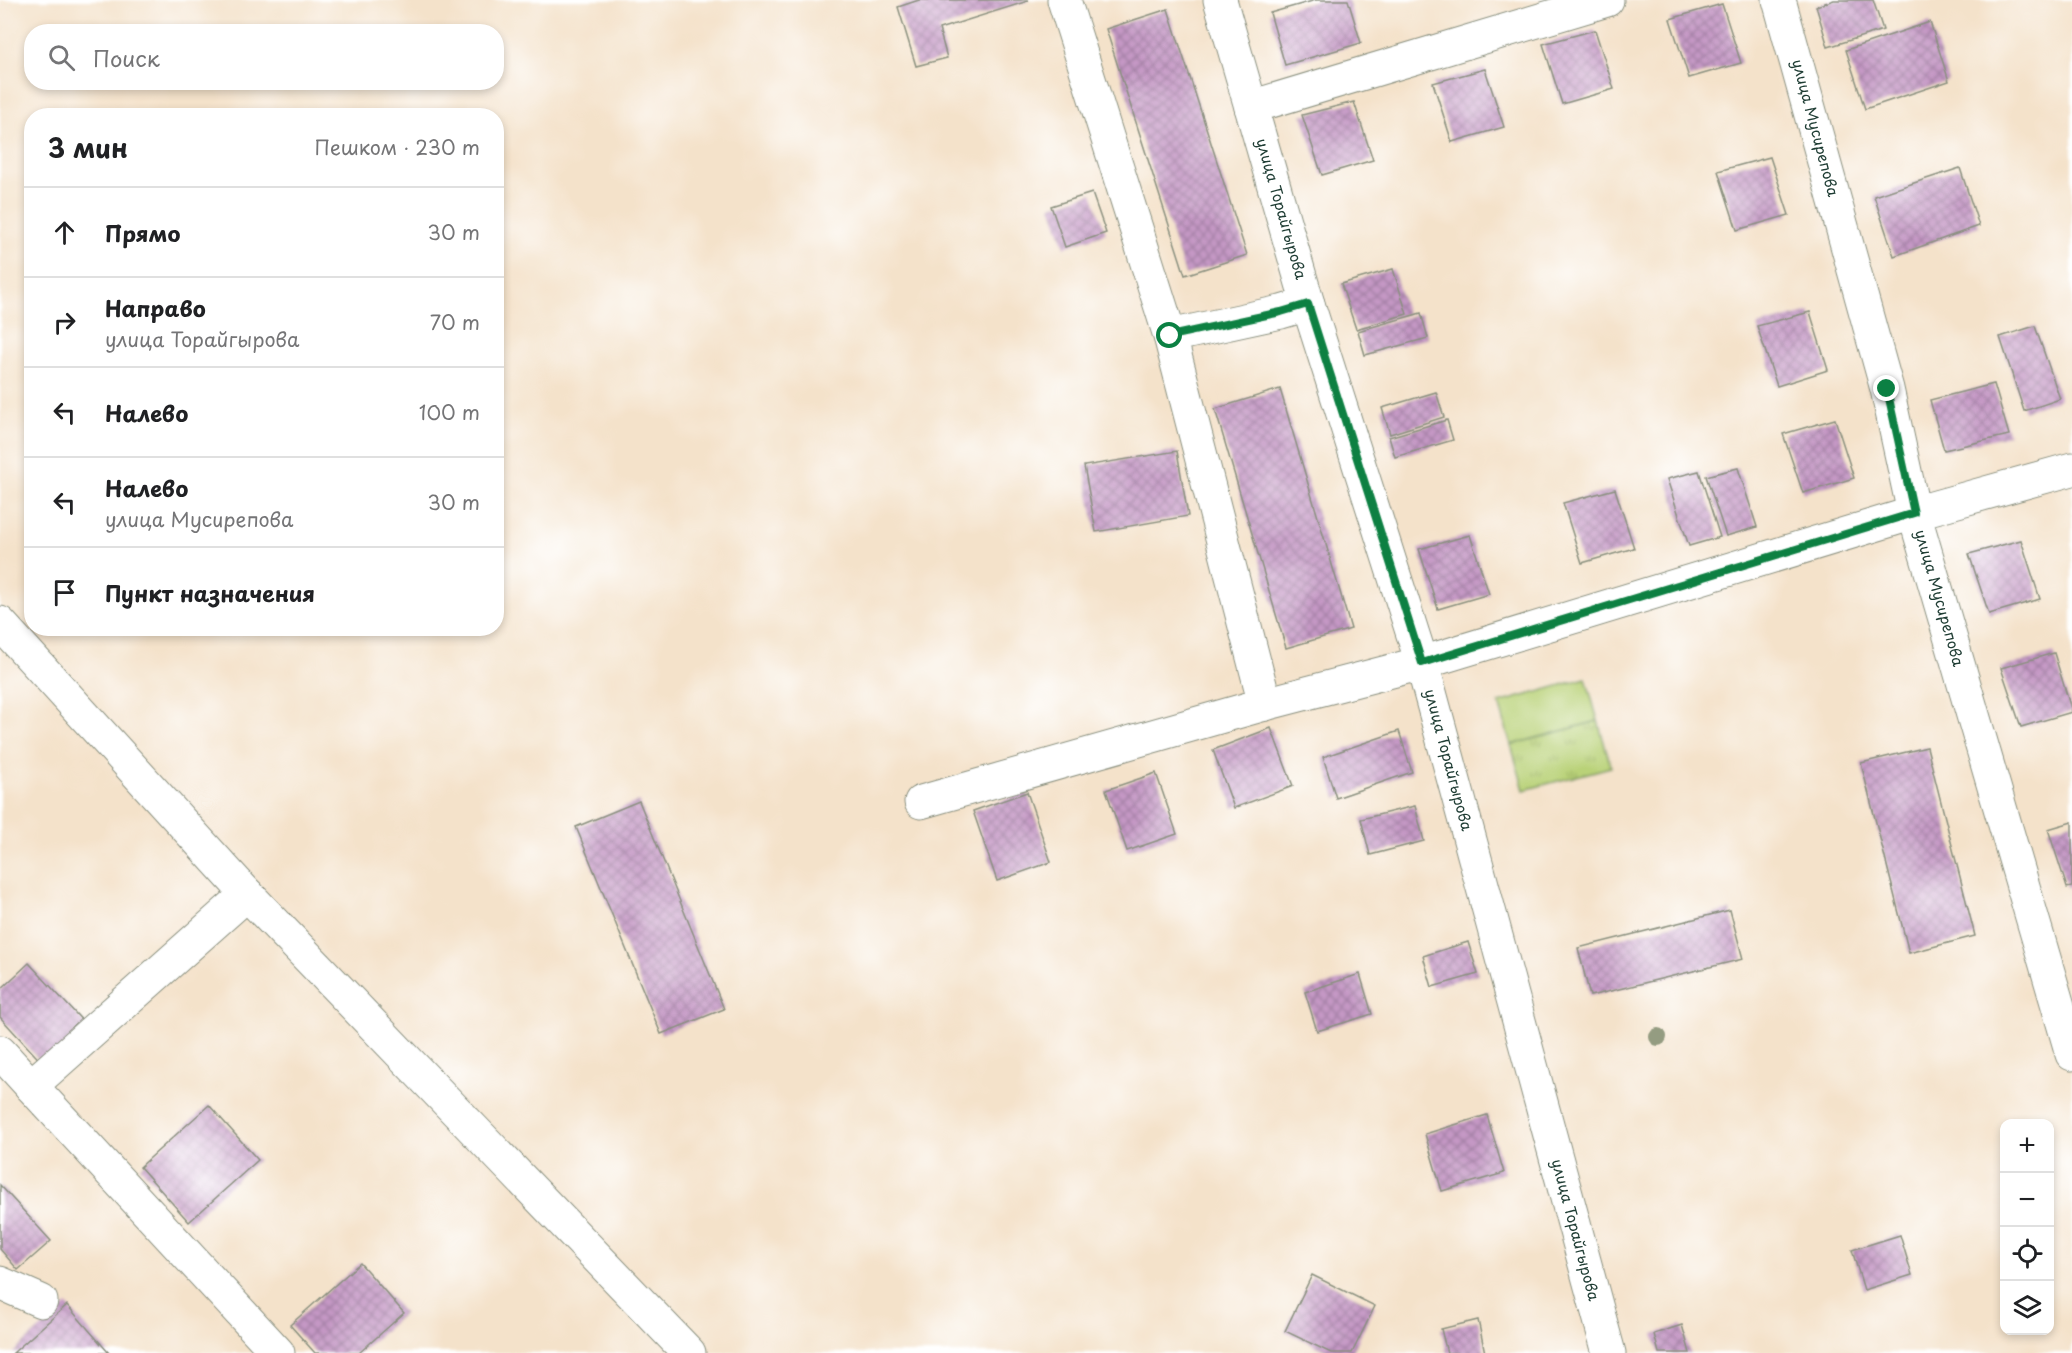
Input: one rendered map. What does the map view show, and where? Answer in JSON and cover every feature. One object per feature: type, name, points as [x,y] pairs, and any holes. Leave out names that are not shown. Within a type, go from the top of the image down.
[{"type":"street","points":[[1064,0],[1170,336],[1265,704]]},
{"type":"street","name":"улица Торайгырова","points":[[1220,0],[1308,304],[1422,663],[1609,1353]]},
{"type":"street","points":[[1251,107],[1607,0]]},
{"type":"street","name":"улица Мусирепова","points":[[1779,0],[1887,389],[1914,513],[2072,1054]]},
{"type":"street","points":[[1170,336],[1308,304]]},
{"type":"street","points":[[921,802],[1265,704],[1422,663],[1914,513],[2072,469]]},
{"type":"street","points":[[0,623],[247,894],[689,1353]]},
{"type":"street","points":[[31,1086],[247,894]]},
{"type":"street","points":[[0,1052],[278,1353]]},
{"type":"street","points":[[0,1283],[40,1300]]},
{"type":"green space","points":[[1586,678],[1598,721],[1511,745],[1499,703]]},
{"type":"green space","points":[[1598,721],[1611,767],[1524,790],[1511,745]]},
{"type":"building","points":[[919,0],[1028,1],[939,29],[947,58],[916,66],[898,7]]},
{"type":"building","points":[[1316,0],[1348,0],[1361,43],[1285,65],[1270,13]]},
{"type":"building","points":[[1834,0],[1873,0],[1883,30],[1828,47],[1816,6]]},
{"type":"building","points":[[1722,4],[1741,63],[1689,78],[1670,19]]},
{"type":"building","points":[[1168,9],[1247,255],[1185,275],[1106,29]]},
{"type":"building","points":[[1930,22],[1949,81],[1865,109],[1846,50]]},
{"type":"building","points":[[1595,30],[1614,89],[1562,104],[1543,44]]},
{"type":"building","points":[[1485,69],[1504,127],[1452,142],[1433,83]]},
{"type":"building","points":[[1354,102],[1373,160],[1322,175],[1302,115]]},
{"type":"building","points":[[1770,157],[1789,215],[1737,230],[1718,171]]},
{"type":"building","points":[[1960,168],[1979,226],[1894,256],[1874,196]]},
{"type":"building","points":[[1092,193],[1106,233],[1065,247],[1051,206]]},
{"type":"building","points":[[1393,269],[1407,314],[1356,329],[1341,284]]},
{"type":"building","points":[[1810,312],[1828,370],[1777,386],[1757,326]]},
{"type":"building","points":[[1421,313],[1428,338],[1365,355],[1358,331]]},
{"type":"building","points":[[2035,326],[2060,399],[2024,411],[2000,337]]},
{"type":"building","points":[[1994,384],[2009,435],[1944,450],[1930,400]]},
{"type":"building","points":[[1280,389],[1351,629],[1286,648],[1215,409]]},
{"type":"building","points":[[1436,392],[1444,417],[1390,434],[1382,408]]},
{"type":"building","points":[[1835,419],[1854,478],[1803,493],[1783,434]]},
{"type":"building","points":[[1447,420],[1453,440],[1395,457],[1389,437]]},
{"type":"building","points":[[1177,451],[1188,516],[1096,532],[1084,466]]},
{"type":"building","points":[[1738,468],[1757,527],[1726,536],[1706,476]]},
{"type":"building","points":[[1699,471],[1720,537],[1689,546],[1667,479]]},
{"type":"building","points":[[1615,489],[1634,548],[1582,563],[1563,503]]},
{"type":"building","points":[[1470,535],[1489,594],[1438,609],[1419,549]]},
{"type":"building","points":[[2021,540],[2040,599],[1989,614],[1969,554]]},
{"type":"building","points":[[2054,653],[2072,712],[2021,727],[2001,668]]},
{"type":"building","points":[[1271,728],[1293,786],[1234,808],[1213,750]]},
{"type":"building","points":[[1399,731],[1412,772],[1336,798],[1323,757]]},
{"type":"building","points":[[1927,747],[1975,936],[1909,953],[1861,763]]},
{"type":"building","points":[[1156,773],[1177,834],[1127,851],[1106,790]]},
{"type":"building","points":[[1027,792],[1051,862],[997,881],[973,811]]},
{"type":"building","points":[[639,801],[724,1009],[661,1034],[576,827]]},
{"type":"building","points":[[1415,806],[1424,841],[1370,855],[1361,819]]},
{"type":"building","points":[[2072,822],[2072,887],[2067,888],[2048,829]]},
{"type":"building","points":[[1730,910],[1743,959],[1590,996],[1578,948]]},
{"type":"building","points":[[1468,942],[1478,974],[1432,987],[1423,956]]},
{"type":"building","points":[[29,963],[88,1027],[45,1066],[0,1017],[0,990]]},
{"type":"building","points":[[1360,974],[1372,1014],[1317,1031],[1305,992]]},
{"type":"building","points":[[209,1105],[258,1160],[189,1222],[140,1167]]},
{"type":"building","points":[[1487,1115],[1504,1173],[1442,1191],[1425,1134]]},
{"type":"building","points":[[0,1185],[51,1241],[18,1270],[0,1249]]},
{"type":"building","points":[[1900,1235],[1912,1275],[1864,1290],[1852,1250]]},
{"type":"building","points":[[360,1263],[404,1313],[359,1353],[315,1353],[290,1325]]},
{"type":"building","points":[[1312,1275],[1375,1306],[1352,1353],[1331,1353],[1285,1331]]},
{"type":"building","points":[[67,1305],[109,1353],[13,1353]]},
{"type":"building","points":[[1478,1320],[1485,1353],[1447,1353],[1441,1329]]},
{"type":"building","points":[[1682,1325],[1690,1353],[1659,1353],[1654,1334]]},
{"type":"route","points":[[1170,336],[1308,304],[1422,663],[1914,513],[1887,389]]}]
